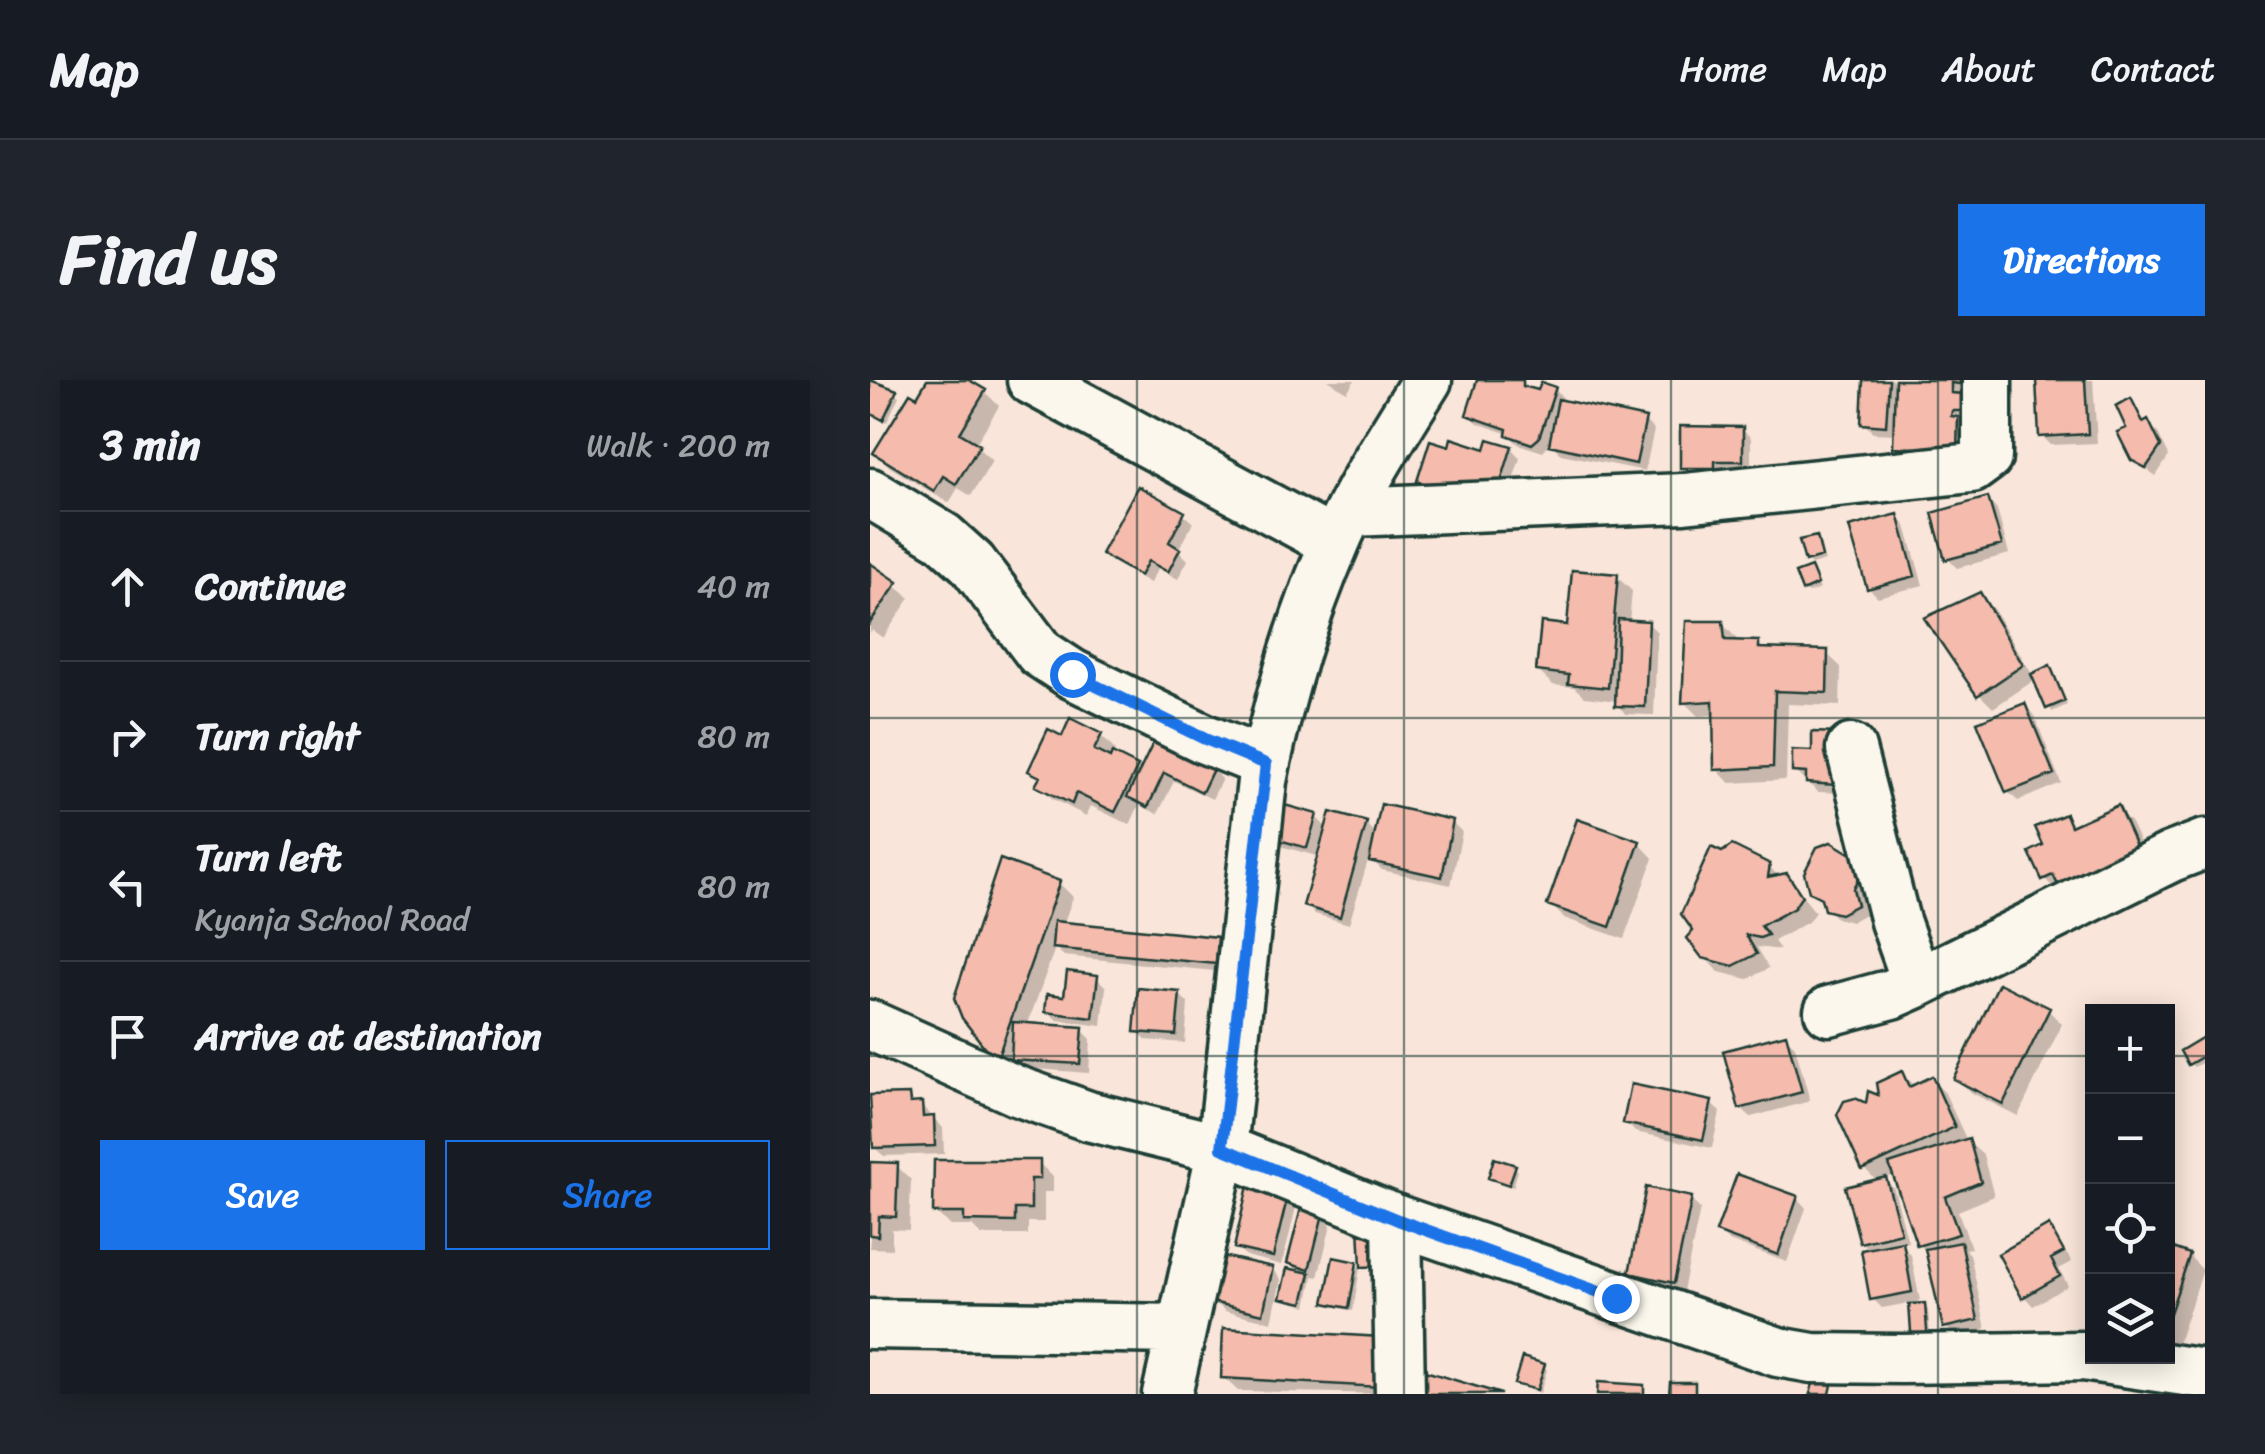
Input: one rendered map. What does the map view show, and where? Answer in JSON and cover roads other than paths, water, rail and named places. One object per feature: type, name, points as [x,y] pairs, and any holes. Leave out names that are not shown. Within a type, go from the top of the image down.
[{"type":"street","points":[[1032,380],[1342,527],[1684,498],[1972,468],[1988,458],[1987,380]]},
{"type":"street","points":[[1167,1394],[1222,1148],[1266,764],[1288,670],[1342,527],[1427,380]]},
{"type":"street","points":[[870,494],[942,537],[972,562],[1040,653],[1072,674],[1266,764]]},
{"type":"street","points":[[1851,748],[1895,921],[1917,983]]},
{"type":"street","points":[[1830,1011],[1917,983],[2171,857],[2205,844]]},
{"type":"street","points":[[870,1025],[1017,1091],[1088,1116],[1222,1148],[1398,1220],[1778,1352],[1902,1377],[2083,1356],[2205,1374]]},
{"type":"street","points":[[1398,1220],[1400,1394]]},
{"type":"street","points":[[870,1324],[1180,1330]]}]
